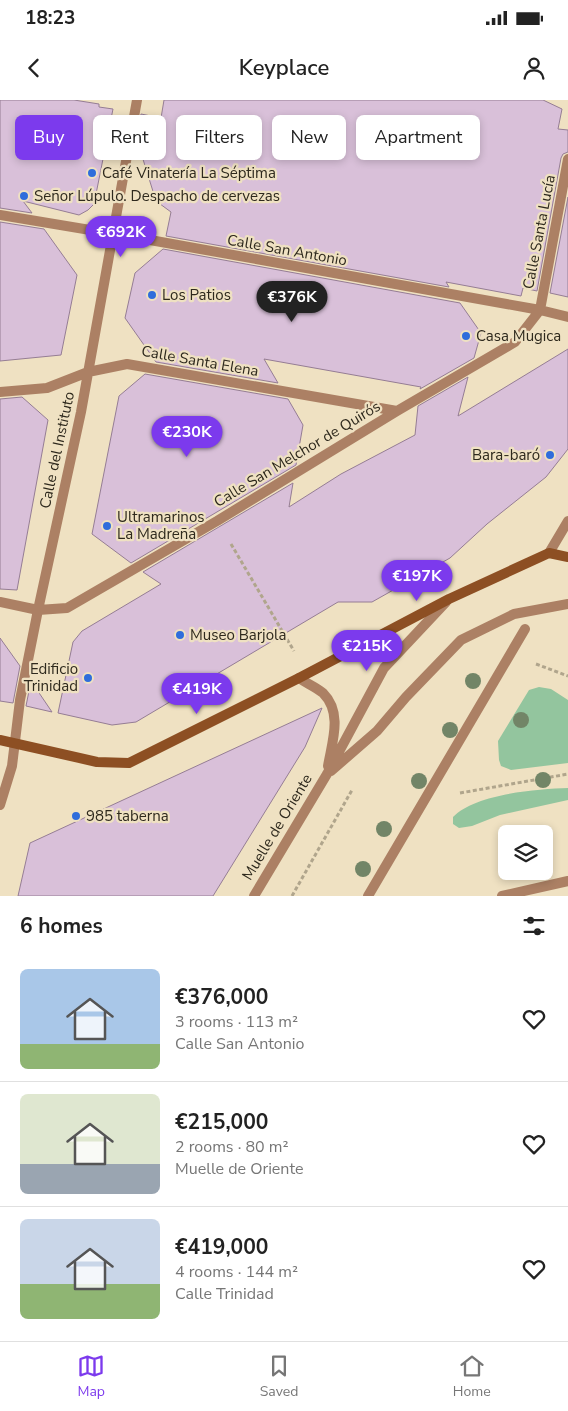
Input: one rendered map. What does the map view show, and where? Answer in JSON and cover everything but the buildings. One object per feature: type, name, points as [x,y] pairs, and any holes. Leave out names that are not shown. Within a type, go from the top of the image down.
[{"type":"street","name":"Calle del Instituto","points":[[0,805],[12,766],[20,700],[81,412],[138,100]]},
{"type":"street","name":"Calle Santa Lucía","points":[[540,310],[568,159]]},
{"type":"street","name":"Calle San Antonio","points":[[0,215],[540,310],[568,317]]},
{"type":"street","name":"Calle San Melchor de Quirós","points":[[0,602],[38,610],[67,608],[217,521],[514,342],[540,310]]},
{"type":"street","name":"Calle Santa Elena","points":[[0,392],[47,388],[88,372],[127,364],[397,411]]},
{"type":"street","points":[[0,740],[97,762],[129,763],[299,678],[449,599],[549,553],[568,521]]},
{"type":"street","points":[[549,553],[568,557]]},
{"type":"street","name":"Muelle de Oriente","points":[[254,896],[326,774],[384,668],[449,599]]},
{"type":"street","name":"Muelle de Oriente","points":[[326,774],[377,731],[406,697],[461,640],[514,614],[568,604]]},
{"type":"street","points":[[368,896],[525,629]]},
{"type":"street","name":"Muelle de Oriente","points":[[299,678],[323,694],[332,707],[336,723],[326,774]]},
{"type":"street","points":[[502,896],[568,881]]},
{"type":"path","points":[[217,521],[293,649],[299,678]]},
{"type":"path","points":[[510,654],[568,676]]},
{"type":"path","points":[[426,798],[568,774]]},
{"type":"path","points":[[292,896],[316,855]]},
{"type":"green space","points":[[539,687],[551,689],[568,700],[568,763],[511,770],[501,766],[498,741],[529,690]]},
{"type":"green space","points":[[568,788],[568,800],[500,815],[472,826],[459,828],[453,824],[453,817],[463,809],[491,798],[507,794]]},
{"type":"place","name":"Café Vinatería La Séptima","points":[[92,173]]},
{"type":"place","name":"Señor Lúpulo. Despacho de cervezas","points":[[24,196]]},
{"type":"place","name":"Los Patios","points":[[152,295]]},
{"type":"place","name":"Casa Mugica","points":[[466,336]]},
{"type":"place","name":"Bara-baró","points":[[550,455]]},
{"type":"place","name":"Ultramarinos La Madreña","points":[[107,526]]},
{"type":"place","name":"Museo Barjola","points":[[180,635]]},
{"type":"place","name":"Edificio Trinidad","points":[[88,678]]},
{"type":"place","name":"985 taberna","points":[[76,816]]}]
